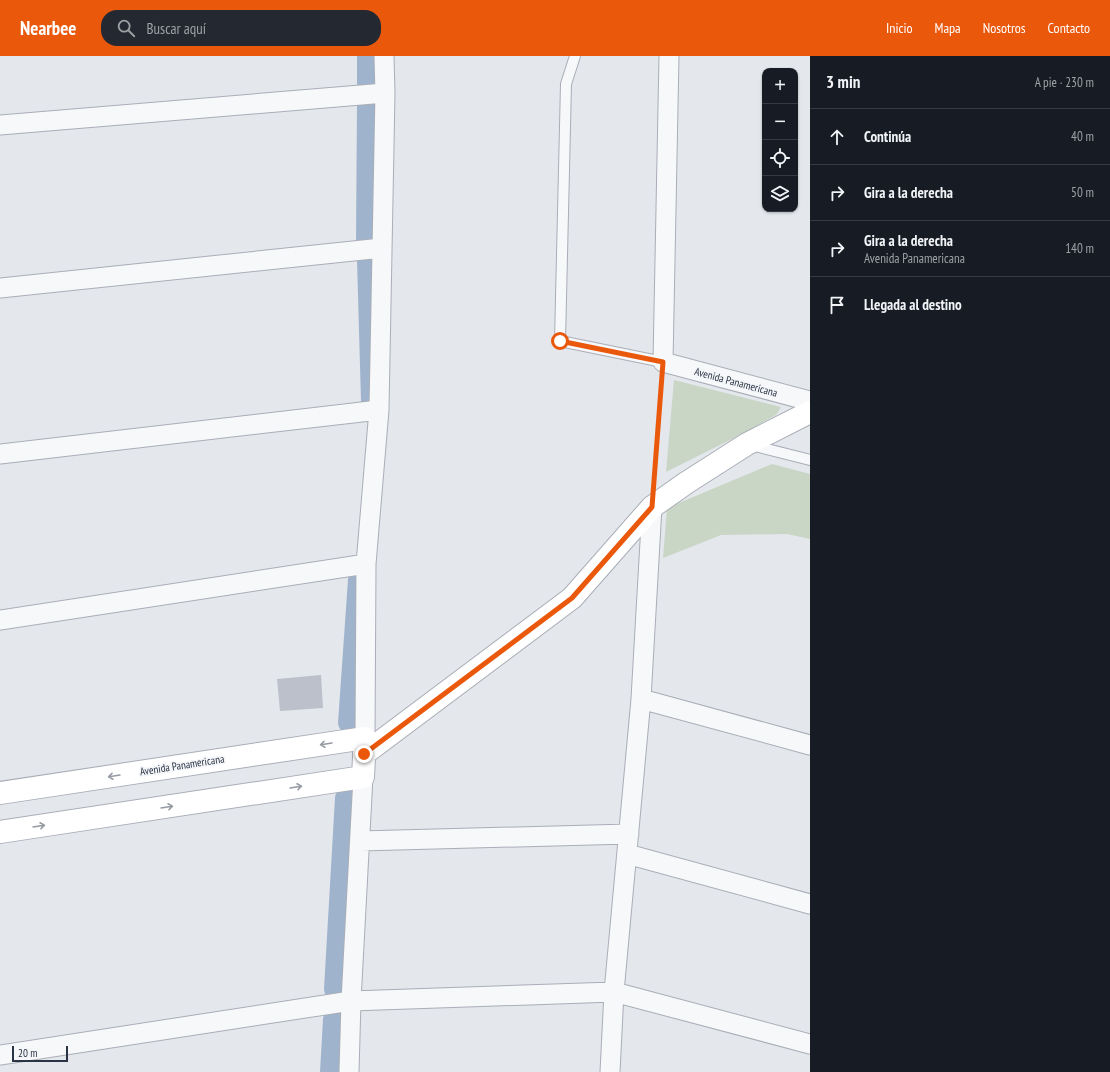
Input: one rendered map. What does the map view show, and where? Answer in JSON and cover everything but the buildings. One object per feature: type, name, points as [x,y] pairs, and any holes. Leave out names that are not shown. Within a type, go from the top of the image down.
[{"type":"main road","name":"Avenida Panamericana","points":[[0,793],[364,746],[572,598],[652,507],[686,483],[747,444],[810,412]]},
{"type":"main road","points":[[0,832],[363,777],[364,746]]},
{"type":"street","points":[[364,746],[366,564],[379,410],[385,93],[384,56]]},
{"type":"street","points":[[663,362],[669,56]]},
{"type":"street","points":[[0,125],[385,93]]},
{"type":"street","points":[[0,288],[382,248]]},
{"type":"street","name":"Avenida Panamericana","points":[[663,362],[810,401]]},
{"type":"street","points":[[0,454],[379,410]]},
{"type":"street","points":[[610,1072],[614,992],[641,699],[652,507]]},
{"type":"street","points":[[0,620],[366,564]]},
{"type":"street","points":[[641,699],[810,745]]},
{"type":"street","points":[[350,1072],[351,1001],[363,777]]},
{"type":"street","points":[[360,840],[629,834]]},
{"type":"street","points":[[627,854],[810,904]]},
{"type":"street","points":[[0,1055],[351,1001],[614,992],[810,1044]]},
{"type":"lane","points":[[575,56],[566,84],[560,341],[663,362]]},
{"type":"lane","points":[[747,444],[810,460]]},
{"type":"path","points":[[652,507],[663,362]]},
{"type":"green space","points":[[674,380],[781,407],[776,415],[666,472]]},
{"type":"green space","points":[[772,464],[810,474],[810,539],[787,534],[721,535],[663,558],[667,508]]},
{"type":"waterway","points":[[367,56],[367,84]]},
{"type":"waterway","points":[[366,240],[367,105]]},
{"type":"waterway","points":[[367,260],[371,401]]},
{"type":"waterway","points":[[348,723],[358,580]]},
{"type":"waterway","points":[[334,989],[345,798]]},
{"type":"waterway","points":[[330,1072],[333,1019]]},
{"type":"route","points":[[364,754],[572,598],[652,507],[663,362],[560,341]]}]
